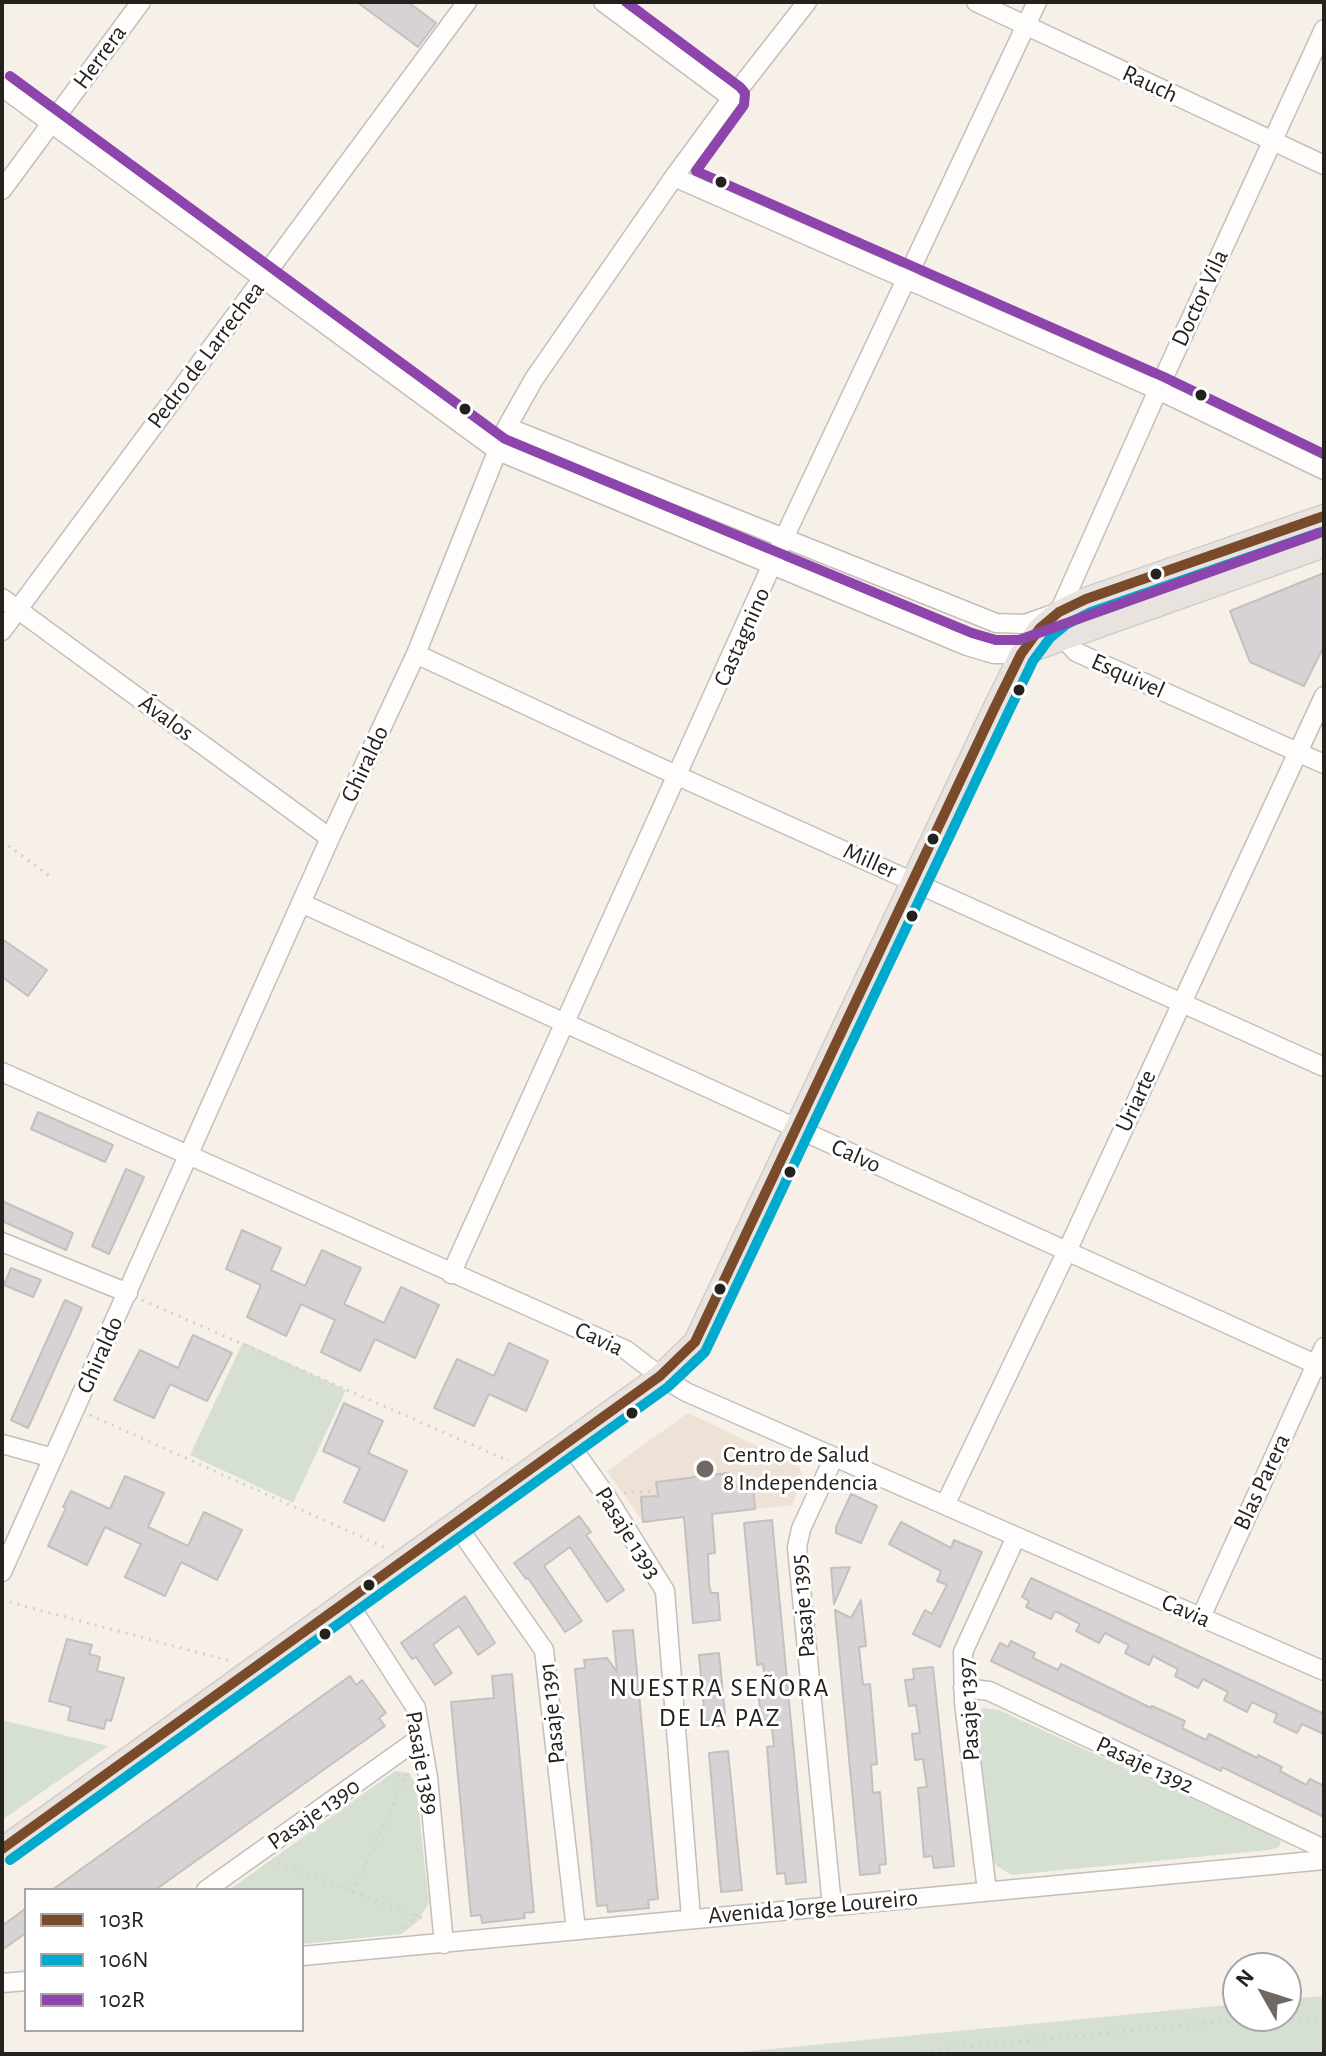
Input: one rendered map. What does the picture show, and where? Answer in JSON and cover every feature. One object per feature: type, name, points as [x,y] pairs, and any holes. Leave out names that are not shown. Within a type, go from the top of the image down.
[{"type":"main road","points":[[2,1849],[660,1376],[695,1342],[1021,654],[1040,628],[1059,612],[1118,587],[1324,516]]},
{"type":"main road","points":[[1021,654],[1324,546]]},
{"type":"street","name":"Herrera","points":[[2,190],[141,2]]},
{"type":"street","name":"Pedro de Larrechea","points":[[2,631],[10,604],[263,278],[467,2]]},
{"type":"street","points":[[603,2],[732,98]]},
{"type":"street","name":"Ghiraldo","points":[[2,1572],[330,838],[416,654],[507,427],[534,379],[674,177],[807,2]]},
{"type":"street","name":"Rauch","points":[[976,2],[1324,165]]},
{"type":"street","name":"Castagnino","points":[[451,1274],[784,538],[1037,2]]},
{"type":"street","name":"Doctor Vila","points":[[1059,612],[1324,29]]},
{"type":"street","points":[[2,87],[498,451],[967,646],[994,654],[1021,654]]},
{"type":"street","points":[[674,177],[1158,390],[1324,470]]},
{"type":"street","points":[[507,427],[996,623],[1025,624],[1059,612]]},
{"type":"street","name":"Ávalos","points":[[10,604],[330,838]]},
{"type":"street","name":"Esquivel","points":[[1059,612],[1064,639],[1076,652],[1324,764]]},
{"type":"street","name":"Miller","points":[[416,654],[678,776],[1324,1067]]},
{"type":"street","name":"Uriarte","points":[[945,1505],[1067,1251],[1324,696]]},
{"type":"street","name":"Calvo","points":[[301,903],[1067,1251],[1321,1360]]},
{"type":"street","name":"Cavia","points":[[2,1072],[189,1158],[626,1350],[686,1392],[1324,1671]]},
{"type":"street","points":[[3,1246],[128,1293]]},
{"type":"street","name":"Blas Parera","points":[[1201,1617],[1321,1360]]},
{"type":"street","name":"Pasaje 1393","points":[[568,1442],[605,1494],[665,1591],[691,1918]]},
{"type":"street","points":[[2,1444],[53,1458]]},
{"type":"street","name":"Pasaje 1395","points":[[832,1906],[797,1547],[801,1529],[834,1457]]},
{"type":"street","name":"Pasaje 1391","points":[[455,1523],[544,1650],[576,1930]]},
{"type":"street","name":"Pasaje 1397","points":[[987,1891],[963,1688],[963,1652],[1016,1537]]},
{"type":"street","name":"Pasaje 1389","points":[[347,1601],[416,1708],[428,1777],[443,1934]]},
{"type":"street","name":"Pasaje 1392","points":[[963,1688],[989,1691],[1324,1849]]},
{"type":"street","name":"Pasaje 1390","points":[[209,1888],[421,1737]]},
{"type":"street","name":"Avenida Jorge Loureiro","points":[[304,1956],[443,1934],[576,1930],[1324,1860]]},
{"type":"street","points":[[2,1983],[24,1981]]},
{"type":"path","points":[[2,841],[52,878]]},
{"type":"path","points":[[128,1293],[530,1470]]},
{"type":"path","points":[[75,1409],[407,1558]]},
{"type":"path","points":[[605,1494],[657,1491]]},
{"type":"path","points":[[2,1600],[254,1668]]},
{"type":"path","points":[[353,1892],[405,1780],[421,1737]]},
{"type":"path","points":[[397,1775],[412,1784]]},
{"type":"path","points":[[287,1854],[275,1862],[415,1916],[443,1934]]},
{"type":"path","points":[[404,1929],[424,1906]]},
{"type":"path","points":[[900,2054],[1254,2018],[1324,2019]]},
{"type":"shaded area","name":"Centro de Salud 8 Independencia","points":[[688,1413],[799,1466],[803,1477],[792,1505],[643,1522],[607,1471]]},
{"type":"green space","points":[[243,1342],[346,1390],[293,1503],[190,1455]]},
{"type":"green space","points":[[983,1708],[999,1710],[1273,1836],[1281,1841],[1279,1847],[1012,1875],[998,1867],[987,1855],[974,1721]]},
{"type":"green space","points":[[2,1720],[108,1746],[2,1820]]},
{"type":"green space","points":[[395,1771],[409,1773],[416,1785],[429,1903],[418,1921],[402,1934],[304,1944],[304,1888],[232,1888]]},
{"type":"green space","points":[[1324,1996],[1324,2054],[719,2054],[1222,2006],[1222,2032],[1302,2032],[1302,1998]]},
{"type":"building","points":[[357,2],[408,2],[436,23],[418,47]]},
{"type":"building","points":[[1324,573],[1324,646],[1304,686],[1250,662],[1230,611]]},
{"type":"building","points":[[2,939],[47,970],[28,996],[2,977]]},
{"type":"building","points":[[38,1112],[113,1145],[105,1162],[31,1129]]},
{"type":"building","points":[[126,1169],[144,1177],[109,1254],[92,1246]]},
{"type":"building","points":[[2,1201],[73,1233],[66,1250],[2,1221]]},
{"type":"building","points":[[242,1230],[281,1248],[271,1270],[305,1286],[322,1250],[361,1268],[344,1304],[384,1323],[401,1287],[439,1305],[415,1358],[375,1339],[360,1371],[321,1352],[335,1320],[301,1304],[286,1336],[247,1317],[261,1285],[226,1269]]},
{"type":"building","points":[[11,1268],[41,1280],[33,1297],[4,1285]]},
{"type":"building","points":[[65,1300],[82,1308],[28,1428],[11,1420]]},
{"type":"building","points":[[193,1335],[232,1353],[207,1401],[170,1384],[154,1418],[114,1400],[140,1350],[178,1368]]},
{"type":"building","points":[[509,1343],[548,1361],[526,1411],[489,1394],[474,1426],[434,1408],[457,1359],[494,1376]]},
{"type":"building","points":[[344,1403],[383,1421],[368,1453],[407,1471],[384,1521],[344,1502],[360,1468],[323,1451]]},
{"type":"building","points":[[728,1473],[729,1487],[753,1485],[755,1509],[712,1514],[715,1553],[708,1554],[709,1585],[711,1593],[718,1593],[720,1620],[693,1623],[684,1517],[643,1522],[641,1497],[658,1496],[656,1482]]},
{"type":"building","points":[[125,1476],[164,1493],[148,1527],[188,1546],[204,1512],[242,1530],[217,1580],[181,1562],[165,1596],[125,1577],[141,1544],[105,1527],[87,1565],[48,1546],[71,1491],[110,1509]]},
{"type":"building","points":[[851,1494],[877,1506],[861,1543],[836,1533]]},
{"type":"building","points":[[579,1516],[591,1532],[586,1535],[624,1590],[607,1602],[570,1547],[544,1566],[582,1621],[565,1632],[514,1563]]},
{"type":"building","points":[[772,1520],[806,1882],[786,1884],[785,1873],[777,1874],[767,1747],[774,1746],[771,1719],[762,1720],[758,1694],[767,1693],[763,1664],[757,1665],[744,1523]]},
{"type":"building","points":[[901,1522],[951,1548],[954,1540],[982,1552],[940,1647],[913,1634],[925,1610],[932,1614],[947,1585],[937,1581],[941,1571],[889,1544]]},
{"type":"building","points":[[850,1567],[834,1604],[831,1568]]},
{"type":"building","points":[[1031,1578],[1324,1714],[1324,1734],[1302,1724],[1297,1733],[1274,1722],[1277,1714],[1252,1702],[1247,1712],[1224,1700],[1228,1692],[1203,1679],[1198,1688],[1175,1676],[1178,1669],[1153,1656],[1149,1665],[1125,1653],[1129,1645],[1105,1633],[1099,1643],[1076,1631],[1080,1624],[1055,1611],[1051,1619],[1026,1607],[1029,1601],[1022,1597]]},
{"type":"building","points":[[465,1596],[495,1643],[478,1655],[459,1626],[447,1634],[433,1645],[452,1673],[435,1685],[416,1657],[412,1659],[401,1643]]},
{"type":"building","points":[[861,1600],[866,1646],[859,1647],[863,1685],[870,1684],[877,1764],[871,1765],[873,1793],[880,1792],[886,1864],[879,1865],[880,1873],[860,1875],[835,1610],[851,1618]]},
{"type":"building","points":[[633,1630],[658,1899],[648,1900],[649,1908],[608,1912],[607,1905],[597,1906],[575,1669],[585,1668],[584,1660],[607,1658],[617,1672],[613,1631]]},
{"type":"building","points":[[67,1639],[92,1645],[89,1654],[100,1657],[97,1671],[124,1678],[111,1721],[106,1720],[104,1729],[68,1720],[71,1707],[49,1701]]},
{"type":"building","points":[[1011,1641],[1035,1653],[1033,1658],[1058,1670],[1061,1664],[1185,1721],[1182,1728],[1206,1740],[1209,1734],[1282,1767],[1280,1771],[1306,1785],[1310,1779],[1324,1786],[1324,1817],[991,1661],[1000,1643],[1008,1647]]},
{"type":"building","points":[[719,1653],[726,1725],[706,1728],[699,1655]]},
{"type":"building","points":[[933,1667],[954,1866],[934,1868],[932,1856],[924,1857],[918,1788],[927,1787],[923,1759],[915,1760],[912,1734],[920,1733],[916,1705],[909,1706],[905,1680],[914,1679],[913,1669]]},
{"type":"building","points":[[512,1674],[534,1912],[524,1913],[525,1918],[482,1923],[481,1915],[471,1916],[451,1702],[494,1698],[492,1676]]},
{"type":"building","points":[[350,1676],[356,1685],[362,1680],[386,1713],[379,1718],[385,1726],[158,1888],[55,1888]]},
{"type":"building","points":[[728,1751],[742,1890],[721,1892],[709,1753]]},
{"type":"building","points":[[24,1910],[24,1934],[2,1950],[2,1926]]},
{"type":"transit line","name":"102R","points":[[626,2],[745,93],[744,105],[696,171],[1164,377],[1324,454]]},
{"type":"transit line","name":"102R","points":[[10,76],[505,439],[972,633],[996,640],[1019,640],[1319,533]]},
{"type":"transit line","name":"103R","points":[[2,1849],[660,1376],[695,1342],[994,709],[1021,654],[1040,628],[1059,612],[1086,599],[1324,516]]},
{"type":"transit line","name":"106N","points":[[10,1860],[668,1387],[705,1352],[1033,661],[1050,638],[1067,624],[1091,612],[1324,531]]},
{"type":"place","name":"Centro de Salud 8 Independencia","points":[[705,1469]]},
{"type":"district","name":"NUESTRA SEÑORA DE LA PAZ","points":[[720,1703]]}]
